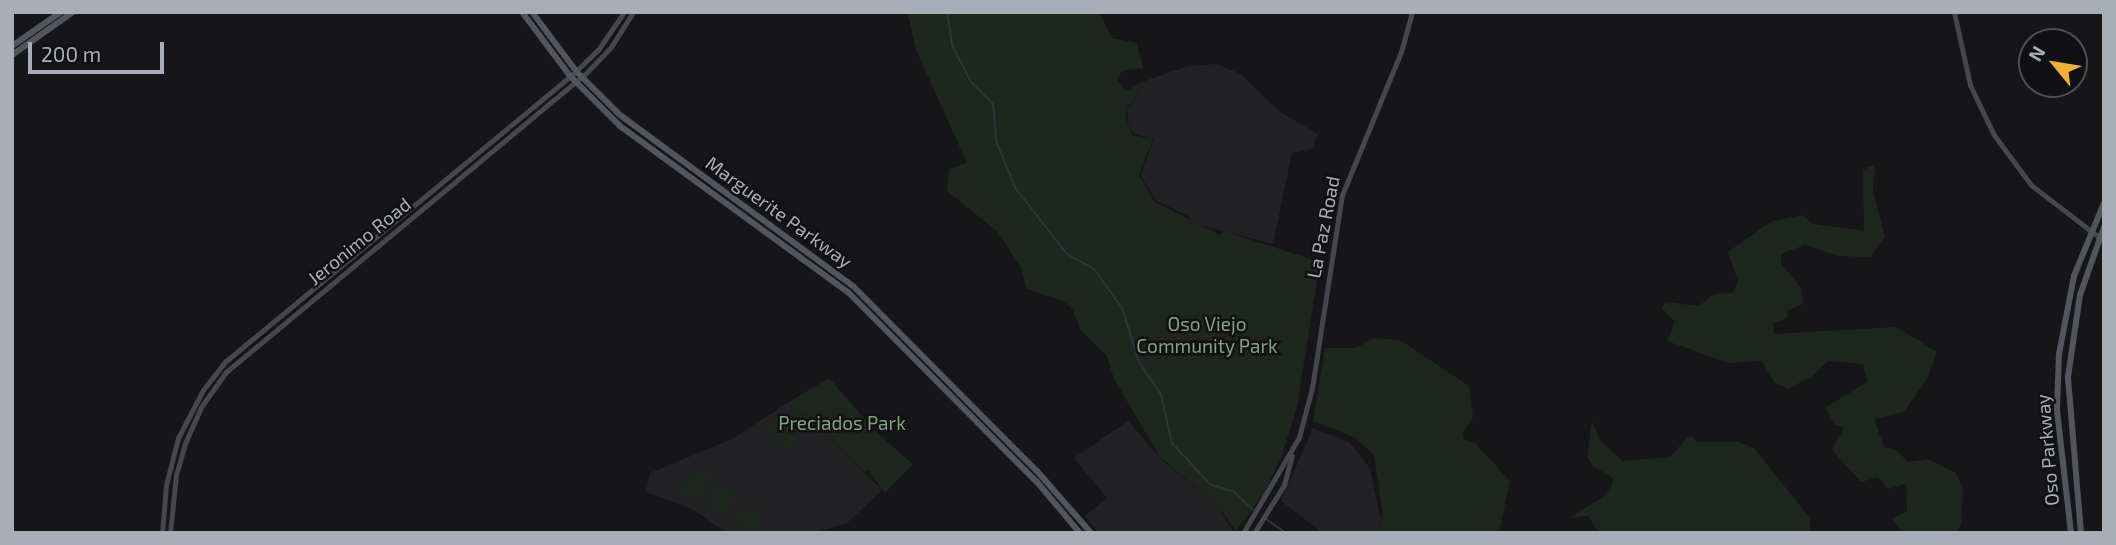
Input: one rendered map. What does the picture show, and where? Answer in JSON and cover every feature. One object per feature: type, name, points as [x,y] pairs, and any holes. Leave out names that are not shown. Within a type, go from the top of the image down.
[{"type":"main road","points":[[12,46],[61,12]]},
{"type":"main road","points":[[12,55],[73,12]]},
{"type":"main road","name":"Marguerite Parkway","points":[[522,12],[632,136],[841,286],[1037,482],[1080,533]]},
{"type":"main road","name":"Marguerite Parkway","points":[[532,12],[576,76],[631,124],[854,287],[1037,471],[1091,533]]},
{"type":"main road","name":"Jeronimo Road","points":[[170,533],[183,449],[201,407],[226,372],[576,76],[624,12]]},
{"type":"main road","name":"Jeronimo Road","points":[[162,533],[166,485],[178,438],[200,396],[226,361],[611,47],[633,12]]},
{"type":"main road","name":"La Paz Road","points":[[1243,533],[1292,456],[1311,396],[1342,195],[1397,62],[1412,12]]},
{"type":"main road","points":[[1954,12],[1970,85],[1994,135],[2031,184],[2101,239]]},
{"type":"main road","name":"Oso Parkway","points":[[2071,533],[2058,425],[2058,372],[2069,295],[2090,231],[2104,203]]},
{"type":"main road","name":"Oso Parkway","points":[[2081,533],[2067,382],[2076,313],[2104,227]]},
{"type":"main road","name":"La Paz Road","points":[[1254,532],[1270,510],[1293,466],[1292,456]]},
{"type":"shaded area","points":[[1216,64],[1241,74],[1280,112],[1318,134],[1312,149],[1292,153],[1273,244],[1193,223],[1187,215],[1156,201],[1140,175],[1154,139],[1133,134],[1128,123],[1127,107],[1135,101],[1139,83],[1188,66]]},
{"type":"shaded area","points":[[789,402],[794,411],[807,414],[882,490],[847,523],[812,533],[727,533],[692,509],[646,492],[650,473],[732,439]]},
{"type":"shaded area","points":[[1128,421],[1160,458],[1218,506],[1234,533],[1098,533],[1085,516],[1107,498],[1074,458]]},
{"type":"shaded area","points":[[1313,428],[1349,442],[1370,468],[1381,520],[1376,533],[1323,533],[1281,501]]},
{"type":"green space","name":"Oso Viejo Community Park","points":[[907,12],[1099,12],[1112,38],[1137,43],[1143,68],[1122,71],[1117,79],[1126,91],[1139,84],[1134,102],[1126,106],[1126,118],[1132,135],[1153,139],[1139,175],[1155,202],[1220,235],[1224,231],[1320,262],[1297,407],[1281,458],[1264,493],[1236,531],[1218,506],[1160,457],[1114,379],[1107,356],[1080,329],[1073,310],[1063,301],[1026,289],[1022,270],[998,232],[947,191],[949,169],[967,163],[917,52]]},
{"type":"green space","points":[[1875,164],[1873,191],[1885,237],[1870,257],[1838,256],[1805,245],[1781,254],[1781,263],[1801,288],[1803,304],[1788,310],[1787,318],[1773,323],[1774,334],[1896,327],[1937,352],[1927,379],[1904,412],[1874,419],[1884,447],[1896,450],[1908,462],[1928,459],[1956,473],[1963,488],[1961,525],[1956,533],[1903,533],[1892,519],[1907,511],[1906,484],[1888,489],[1878,477],[1861,482],[1832,450],[1844,428],[1835,424],[1825,408],[1867,382],[1863,364],[1828,361],[1814,375],[1788,389],[1774,382],[1762,361],[1728,363],[1667,341],[1675,322],[1662,308],[1665,302],[1699,306],[1714,294],[1733,293],[1738,281],[1728,252],[1770,222],[1802,215],[1813,224],[1864,231],[1863,170]]},
{"type":"green space","points":[[1374,338],[1400,340],[1469,386],[1473,417],[1463,432],[1464,440],[1475,443],[1510,481],[1499,533],[1376,533],[1383,517],[1374,455],[1354,437],[1313,421],[1325,348],[1356,348]]},
{"type":"green space","name":"Preciados Park","points":[[829,378],[875,431],[913,464],[885,493],[868,470],[865,472],[807,414],[794,411],[789,402]]},
{"type":"green space","points":[[777,415],[799,438],[786,451],[764,428]]},
{"type":"green space","points":[[1592,421],[1600,440],[1622,461],[1670,457],[1690,435],[1697,442],[1738,442],[1754,448],[1810,518],[1810,533],[1599,533],[1588,516],[1569,518],[1603,497],[1612,485],[1613,478],[1593,466],[1587,457]]},
{"type":"green space","points":[[695,471],[714,475],[699,499],[678,491]]},
{"type":"green space","points":[[717,481],[735,494],[728,515],[706,505]]},
{"type":"green space","points":[[748,507],[765,514],[754,532],[731,518]]},
{"type":"waterway","points":[[947,12],[952,45],[971,82],[993,104],[996,141],[1016,189],[1067,254],[1094,269],[1122,308],[1139,362],[1161,395],[1172,443],[1210,484],[1234,492],[1253,510]]},
{"type":"waterway","points":[[1266,519],[1286,533]]}]
